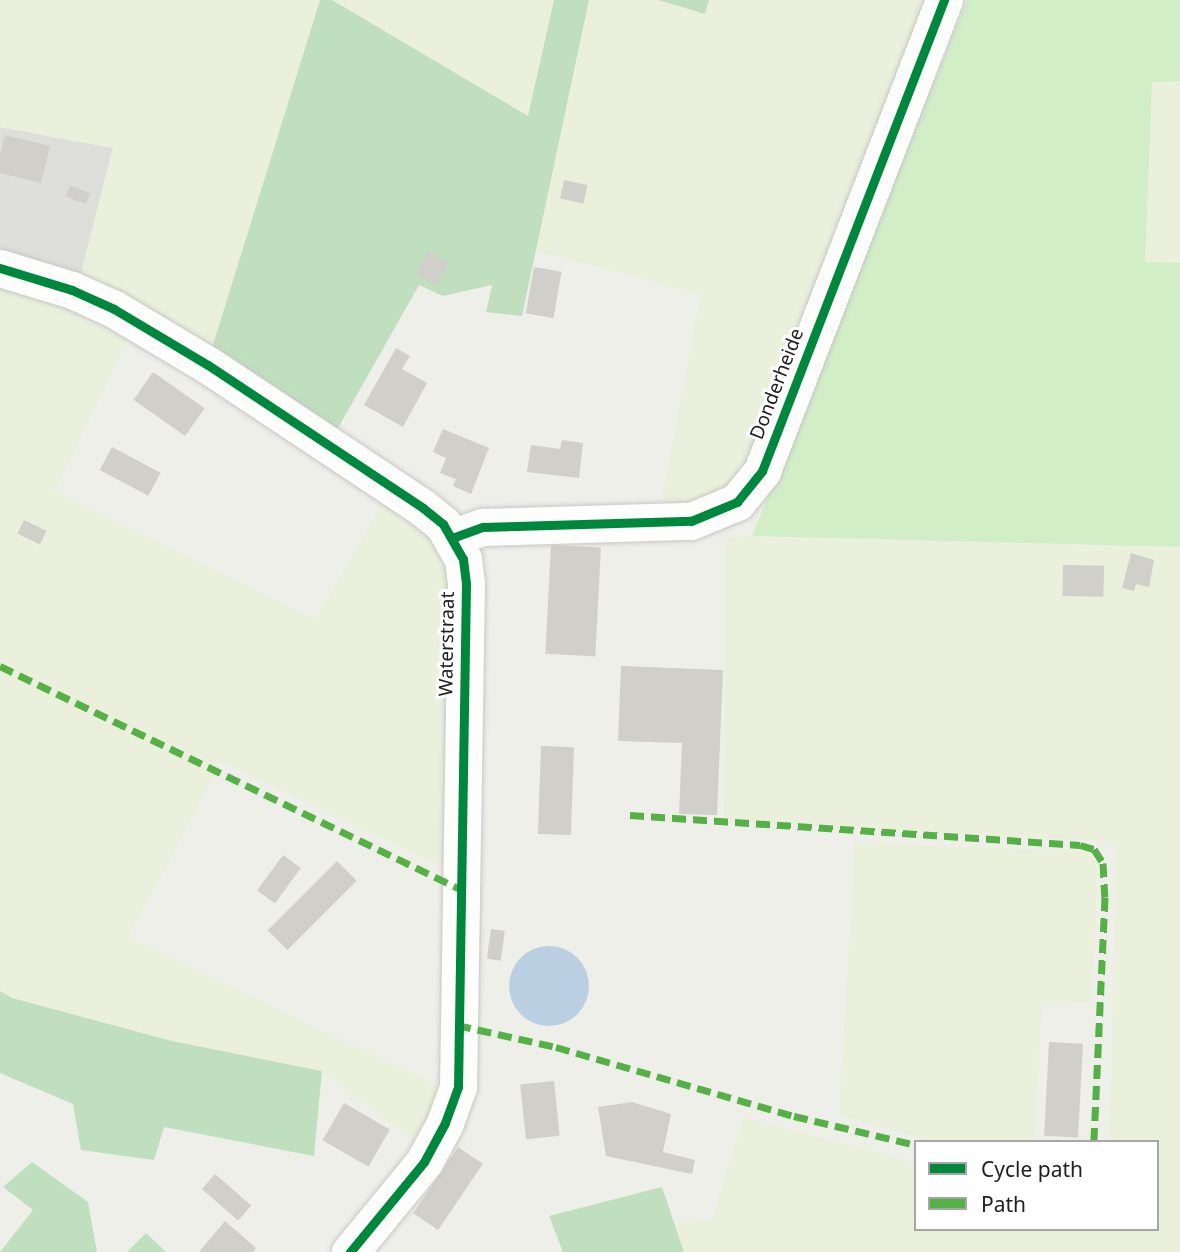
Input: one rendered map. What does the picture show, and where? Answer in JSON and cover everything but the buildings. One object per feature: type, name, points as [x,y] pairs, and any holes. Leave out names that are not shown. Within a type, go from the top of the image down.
[{"type":"street","name":"Donderheide","points":[[452,538],[483,527],[691,521],[737,502],[762,471],[944,0]]},
{"type":"street","name":"Waterstraat","points":[[0,268],[72,290],[150,329],[423,508],[443,524],[463,559],[466,584],[458,1087],[445,1123],[424,1162],[350,1252]]},
{"type":"shaded area","points":[[0,127],[113,148],[80,278],[0,255]]},
{"type":"green space","points":[[0,0],[320,0],[212,348],[80,278],[113,148],[0,127]]},
{"type":"green space","points":[[320,0],[332,0],[528,116],[554,0],[589,0],[522,316],[486,312],[492,285],[443,296],[419,285],[337,430],[212,348]]},
{"type":"green space","points":[[332,0],[554,0],[528,117]]},
{"type":"green space","points":[[589,0],[658,0],[705,14],[709,0],[924,0],[759,446],[742,478],[692,507],[660,508],[701,294],[535,251]]},
{"type":"green space","points":[[658,0],[709,0],[705,14]]},
{"type":"green space","points":[[967,0],[1180,0],[1180,81],[1152,82],[1145,262],[1180,263],[1180,547],[752,536]]},
{"type":"green space","points":[[1152,81],[1180,81],[1180,263],[1145,263]]},
{"type":"green space","points":[[0,275],[134,328],[54,491],[316,619],[382,504],[434,541],[454,581],[443,867],[222,762],[128,937],[443,1088],[419,1145],[322,1071],[172,1041],[12,998],[0,991]]},
{"type":"green space","points":[[752,536],[1180,547],[1180,1252],[684,1252],[674,1224],[712,1219],[744,1117],[914,1162],[914,1231],[1159,1231],[1159,1140],[1110,1140],[1116,842],[724,821],[726,538]]},
{"type":"green space","points":[[855,842],[1089,852],[1098,869],[1092,1003],[1042,1002],[1035,1140],[926,1140],[839,1115]]},
{"type":"green space","points":[[0,991],[12,998],[172,1041],[322,1071],[314,1156],[164,1127],[154,1160],[81,1150],[73,1104],[0,1073]]},
{"type":"green space","points":[[32,1162],[88,1202],[97,1252],[0,1252],[33,1210],[3,1187]]},
{"type":"green space","points":[[662,1187],[684,1252],[563,1252],[549,1216]]},
{"type":"green space","points":[[146,1233],[166,1252],[127,1252]]},
{"type":"water","points":[[549,946],[564,949],[577,958],[586,971],[589,986],[586,1001],[577,1014],[564,1023],[549,1026],[534,1023],[521,1014],[512,1001],[509,986],[512,971],[521,958],[534,949]]},
{"type":"marked path","points":[[0,666],[460,889]]},
{"type":"marked path","points":[[630,815],[1080,845],[1094,849],[1103,863],[1105,897],[1094,1140]]},
{"type":"marked path","points":[[457,1025],[556,1047],[794,1116],[914,1145]]},
{"type":"cycle path","points":[[452,538],[483,527],[691,521],[737,502],[762,471],[944,0]]},
{"type":"cycle path","points":[[0,268],[72,290],[114,309],[208,365],[423,508],[443,524],[463,559],[466,584],[458,1087],[445,1123],[424,1162],[350,1252]]}]
